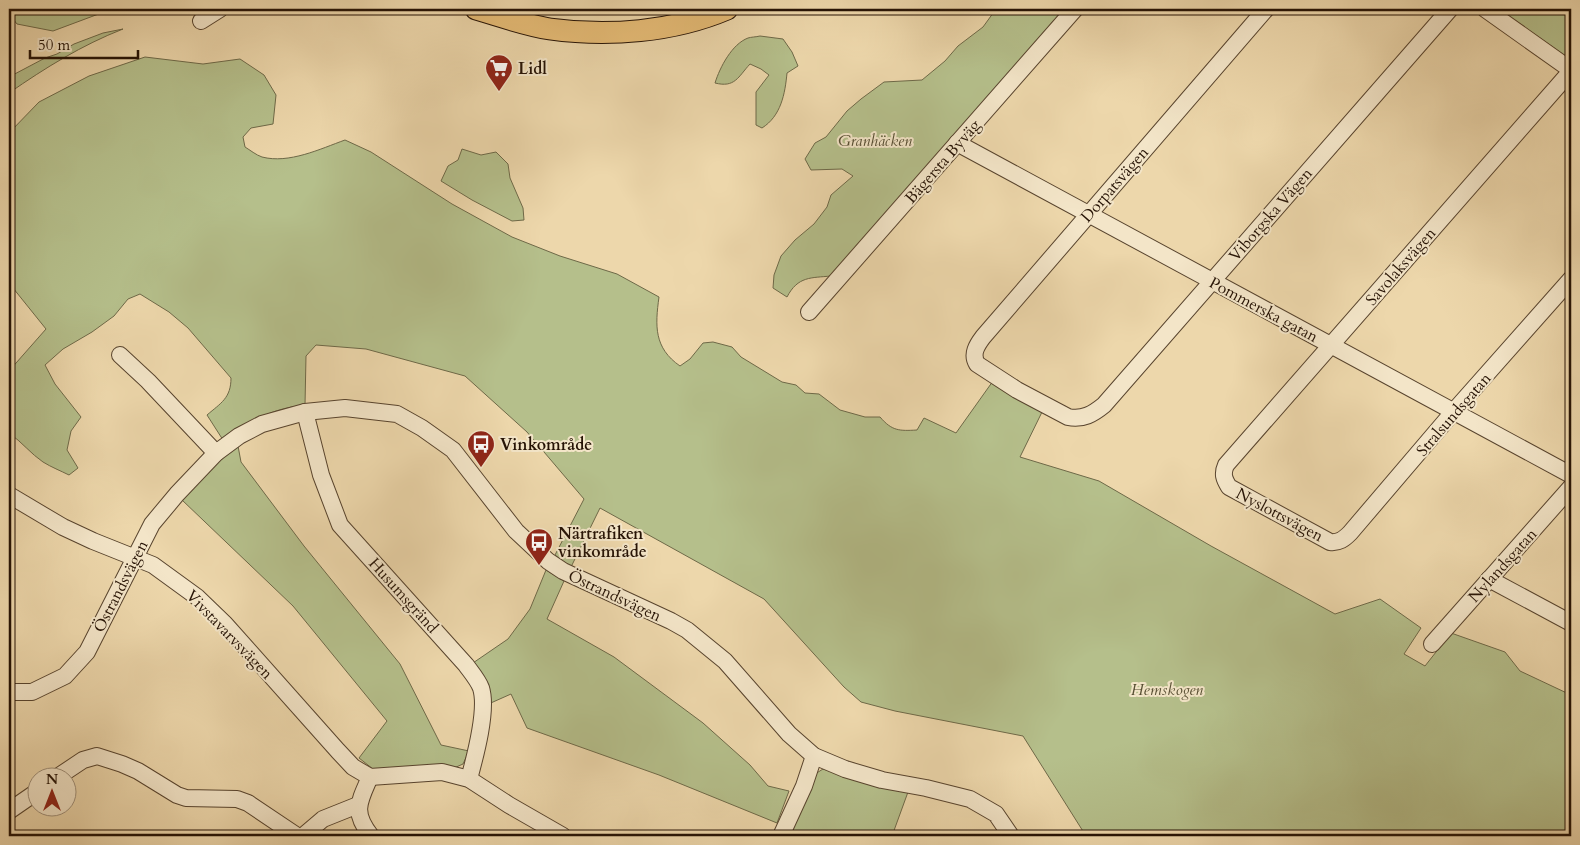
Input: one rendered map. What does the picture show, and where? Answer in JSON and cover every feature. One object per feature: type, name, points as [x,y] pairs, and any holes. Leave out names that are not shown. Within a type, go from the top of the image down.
[{"type":"main road","points":[[476,9],[549,29],[590,33],[629,32],[676,25],[727,9]]},
{"type":"main road","points":[[518,9],[550,17],[588,22],[630,20],[694,9]]},
{"type":"street","name":"Bägersta Byväg","points":[[809,312],[1075,9]]},
{"type":"street","name":"Dorpatsvägen","points":[[1087,416],[1076,419],[1068,417],[1017,390],[977,364],[974,360],[976,347],[1088,214],[1266,9]]},
{"type":"street","name":"Viborgska Vägen","points":[[1087,416],[1104,405],[1211,280],[1450,9]]},
{"type":"street","points":[[1485,9],[1571,70]]},
{"type":"street","points":[[201,21],[216,10]]},
{"type":"street","name":"Savolaksvägen","points":[[1230,461],[1571,70]]},
{"type":"street","name":"Pommerska gatan","points":[[957,143],[1571,475]]},
{"type":"street","name":"Stralsundsgatan","points":[[1330,542],[1336,542],[1350,534],[1454,411],[1571,279]]},
{"type":"street","points":[[120,355],[169,402],[216,453]]},
{"type":"street","name":"Östrandsvägen","points":[[9,692],[32,692],[65,676],[81,658],[86,652],[152,524],[216,453],[240,436],[262,424],[305,412],[345,408],[397,414],[438,438],[453,450],[516,531],[548,561],[563,571],[663,616],[687,630],[725,661],[789,734],[814,756],[845,769],[882,780],[970,799],[996,814],[1011,836]]},
{"type":"street","name":"Husumsgränd","points":[[305,412],[321,475],[340,525],[466,665],[480,687],[483,702],[478,747],[469,779]]},
{"type":"street","name":"Nyslottsvägen","points":[[1230,461],[1223,471],[1224,480],[1229,487],[1330,542]]},
{"type":"street","name":"Nylandsgatan","points":[[1432,644],[1571,487]]},
{"type":"street","name":"Vivstavarvsvägen","points":[[9,495],[63,526],[153,565],[198,597],[244,645],[338,752],[353,767],[370,777]]},
{"type":"street","points":[[1489,580],[1571,623]]},
{"type":"street","points":[[71,768],[83,760],[97,756],[138,771],[177,795],[186,798],[237,799],[248,803],[297,836]]},
{"type":"street","points":[[782,836],[804,786],[814,756]]},
{"type":"street","points":[[371,836],[362,825],[358,805],[370,777],[442,772],[469,779],[563,836]]},
{"type":"street","points":[[9,811],[28,798]]},
{"type":"street","points":[[303,836],[323,819],[358,805]]},
{"type":"green space","points":[[9,9],[112,9],[53,31],[17,24],[9,14]]},
{"type":"green space","name":"Granhäcken","points":[[996,9],[1064,9],[831,276],[806,279],[796,285],[787,297],[773,288],[774,275],[781,256],[795,240],[814,224],[827,207],[831,195],[853,176],[842,169],[811,170],[805,159],[815,143],[826,137],[847,111],[884,82],[922,80],[945,61],[958,46],[983,27]]},
{"type":"green space","points":[[1499,9],[1571,9],[1571,60]]},
{"type":"green space","points":[[123,29],[93,42],[64,58],[9,93],[9,77],[74,44],[103,33]]},
{"type":"green space","points":[[760,36],[783,39],[792,52],[798,66],[787,73],[785,89],[778,111],[762,128],[756,125],[756,92],[769,75],[750,64],[732,83],[715,83],[723,63],[737,45],[748,38]]},
{"type":"green space","name":"Hemskogen","points":[[145,57],[203,64],[240,59],[264,75],[276,95],[273,124],[251,128],[243,137],[245,147],[262,157],[283,159],[294,157],[345,140],[371,152],[452,204],[512,237],[560,256],[617,274],[659,297],[658,336],[665,352],[680,366],[690,359],[703,343],[713,342],[732,347],[741,357],[782,382],[796,385],[805,393],[819,394],[840,410],[865,417],[880,417],[892,428],[901,430],[917,430],[924,418],[956,433],[993,381],[1043,410],[1020,457],[1099,481],[1211,546],[1335,614],[1380,599],[1421,628],[1404,654],[1425,666],[1451,633],[1505,652],[1520,671],[1571,695],[1571,836],[1249,836],[1244,833],[1230,836],[1086,836],[1023,736],[895,711],[861,702],[844,687],[764,599],[600,508],[571,567],[555,555],[584,499],[527,432],[465,376],[366,349],[316,345],[306,356],[305,405],[281,409],[261,417],[223,440],[207,415],[227,395],[231,385],[231,378],[188,328],[169,312],[140,294],[128,299],[114,316],[63,349],[45,365],[55,384],[81,417],[71,431],[67,450],[78,468],[69,475],[46,464],[9,433],[9,371],[46,329],[9,283],[9,133],[39,102],[89,76]]},
{"type":"green space","points":[[462,149],[481,155],[496,152],[508,164],[510,178],[523,208],[524,220],[512,221],[441,181],[448,166],[458,160]]},
{"type":"green space","points":[[238,446],[241,462],[304,546],[400,664],[441,745],[469,751],[463,764],[454,768],[373,769],[359,758],[387,721],[293,606],[182,500],[224,456]]},
{"type":"green space","points":[[546,570],[564,581],[547,619],[614,657],[703,723],[750,765],[768,786],[789,791],[777,823],[659,775],[527,728],[511,694],[484,706],[470,665],[508,639],[530,609]]},
{"type":"green space","points":[[823,769],[908,792],[892,836],[790,836],[815,774]]},
{"type":"place","name":"Lidl","points":[[499,92]]},
{"type":"place","name":"Vinkområde","points":[[481,468]]},
{"type":"place","name":"Närtrafiken vinkområde","points":[[539,566]]}]
